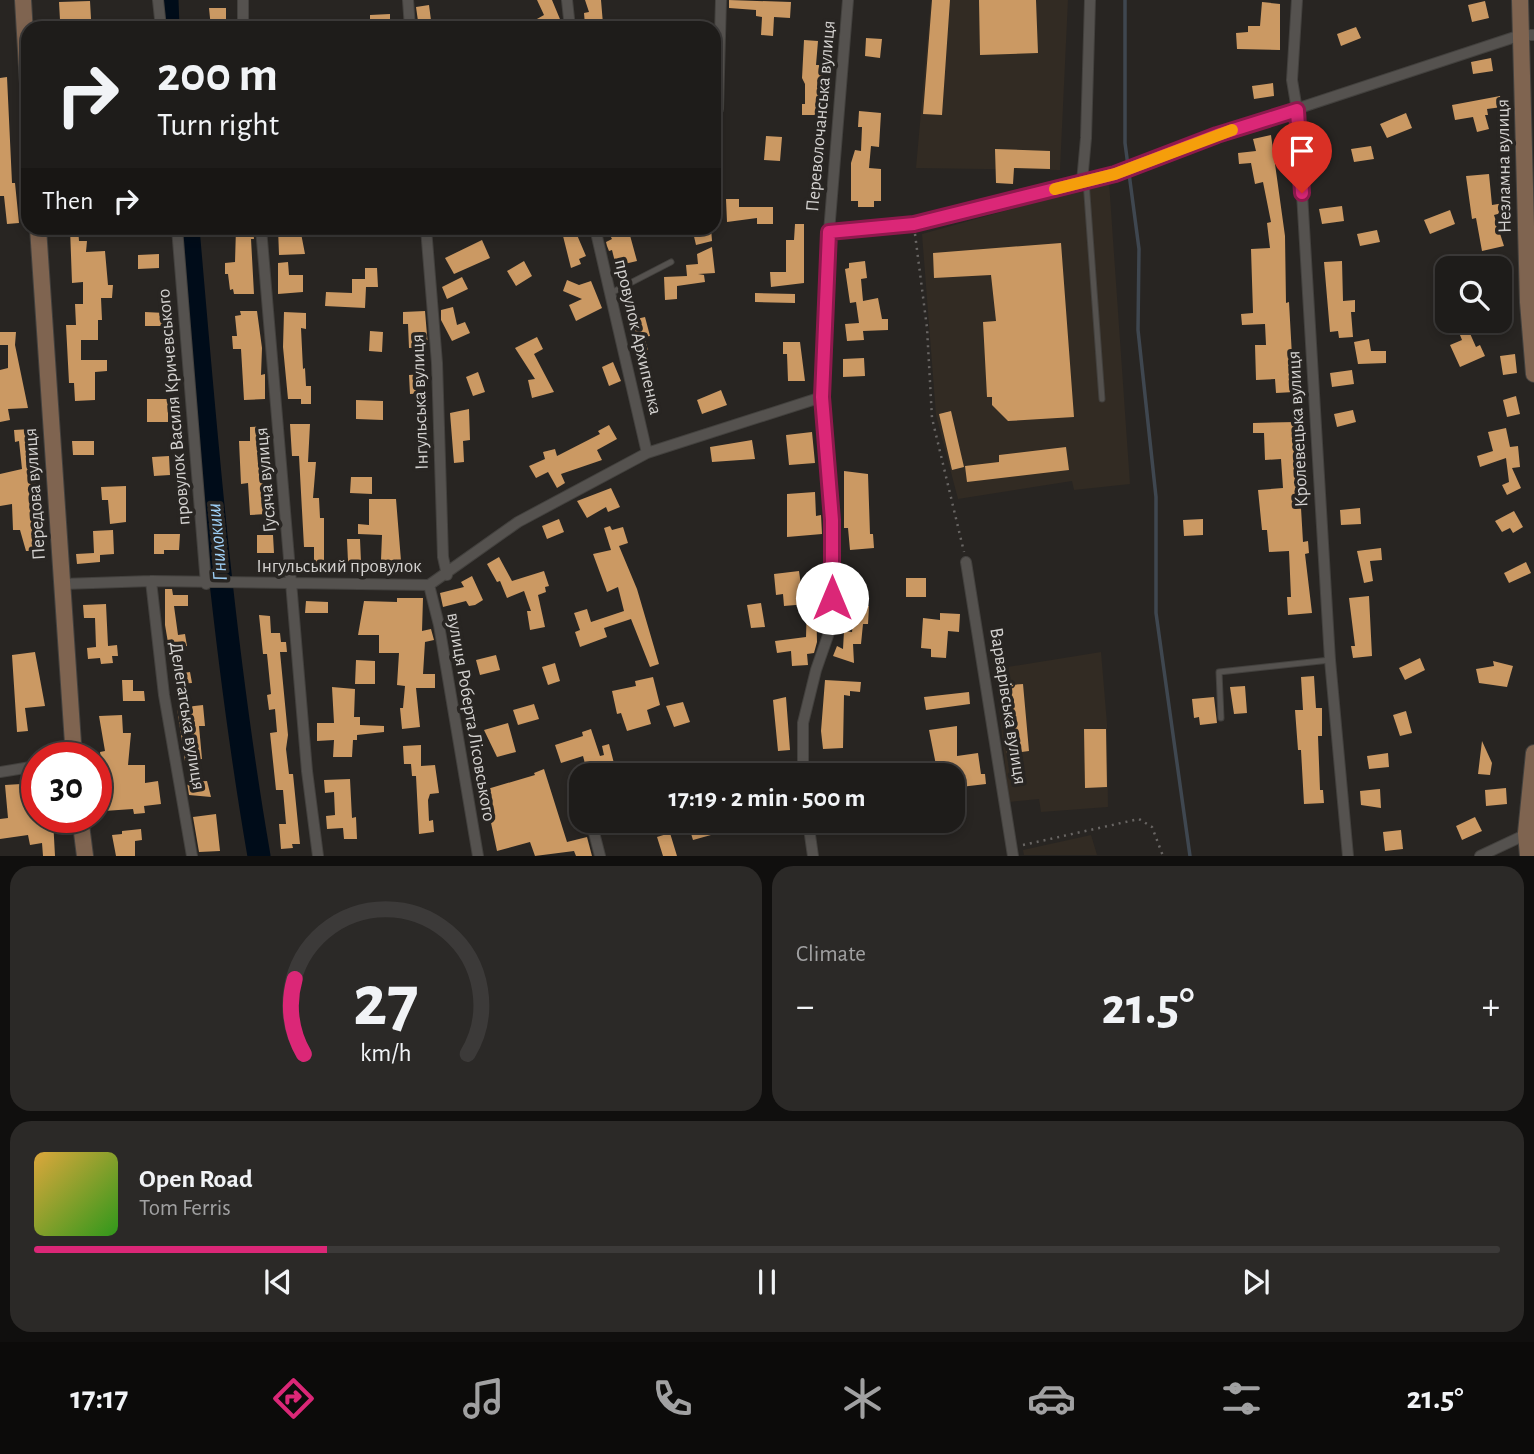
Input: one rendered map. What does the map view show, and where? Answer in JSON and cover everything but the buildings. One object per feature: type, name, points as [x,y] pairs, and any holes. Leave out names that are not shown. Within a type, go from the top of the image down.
[{"type":"main road","points":[[23,0],[24,21]]},
{"type":"main road","name":"Незламна вулиця","points":[[1520,0],[1528,35],[1528,302],[1534,374]]},
{"type":"main road","name":"Передова вулиця","points":[[38,235],[73,742]]},
{"type":"main road","points":[[1528,856],[1534,753]]},
{"type":"main road","points":[[82,833],[85,856]]},
{"type":"street","points":[[158,0],[160,21]]},
{"type":"street","points":[[243,0],[243,21]]},
{"type":"street","points":[[408,0],[410,21]]},
{"type":"street","points":[[567,0],[569,21]]},
{"type":"street","points":[[720,21],[721,0]]},
{"type":"street","name":"Переволочанська вулиця","points":[[803,763],[803,723],[816,670],[832,624],[832,520],[822,397],[829,232],[848,0]]},
{"type":"street","points":[[1084,181],[1090,0]]},
{"type":"street","name":"Кролевецька вулиця","points":[[1297,0],[1292,80],[1297,110],[1330,660],[1349,856]]},
{"type":"street","points":[[829,232],[914,224],[1115,174],[1217,135],[1528,35]]},
{"type":"street","name":"провулок Василя Кричевського","points":[[178,235],[208,584]]},
{"type":"street","name":"Гусяча вулиця","points":[[262,235],[294,585],[307,771],[318,856]]},
{"type":"street","name":"Інгульська вулиця","points":[[427,235],[437,363],[443,556],[447,575]]},
{"type":"street","name":"провулок Архипенка","points":[[597,235],[647,453]]},
{"type":"street","name":"Інгульський провулок","points":[[63,584],[151,581],[208,584],[429,585],[447,575],[518,522],[647,453],[822,397]]},
{"type":"street","name":"Варварівська вулиця","points":[[966,562],[1013,852]]},
{"type":"street","name":"Делегатська вулиця","points":[[151,581],[164,695],[192,856]]},
{"type":"street","name":"вулиця Роберта Лісовського","points":[[429,585],[439,625],[478,856]]},
{"type":"street","points":[[0,772],[21,769]]},
{"type":"street","points":[[1480,856],[1530,832]]},
{"type":"street","points":[[594,833],[600,856]]},
{"type":"street","points":[[810,833],[813,856]]},
{"type":"lane","points":[[1084,181],[1102,399]]},
{"type":"lane","points":[[609,293],[671,262]]},
{"type":"lane","points":[[1222,718],[1219,672],[1330,660]]},
{"type":"path","points":[[914,224],[927,328],[932,418],[966,562]]},
{"type":"path","points":[[1013,852],[1139,819],[1152,827],[1163,856]]},
{"type":"shaded area","points":[[931,0],[1068,0],[1060,170],[916,168]]},
{"type":"shaded area","points":[[1109,182],[1130,484],[1074,490],[1072,481],[958,499],[936,415],[922,234]]},
{"type":"shaded area","points":[[1101,652],[1107,724],[1108,807],[1041,812],[1039,799],[1009,802],[995,669]]},
{"type":"shaded area","points":[[1091,835],[1097,855],[1024,855],[1023,850]]},
{"type":"waterway","name":"Гнилокиш","points":[[167,0],[168,21]]},
{"type":"waterway","points":[[1125,0],[1125,143],[1139,249],[1138,330],[1156,497],[1156,613],[1190,856]]},
{"type":"waterway","name":"Гнилокиш","points":[[189,235],[225,621],[259,856]]},
{"type":"slow traffic","points":[[1055,189],[1115,174],[1232,130]]},
{"type":"route","points":[[832,598],[832,520],[822,397],[829,232],[914,224],[1115,174],[1217,135],[1297,110],[1302,193]]}]
